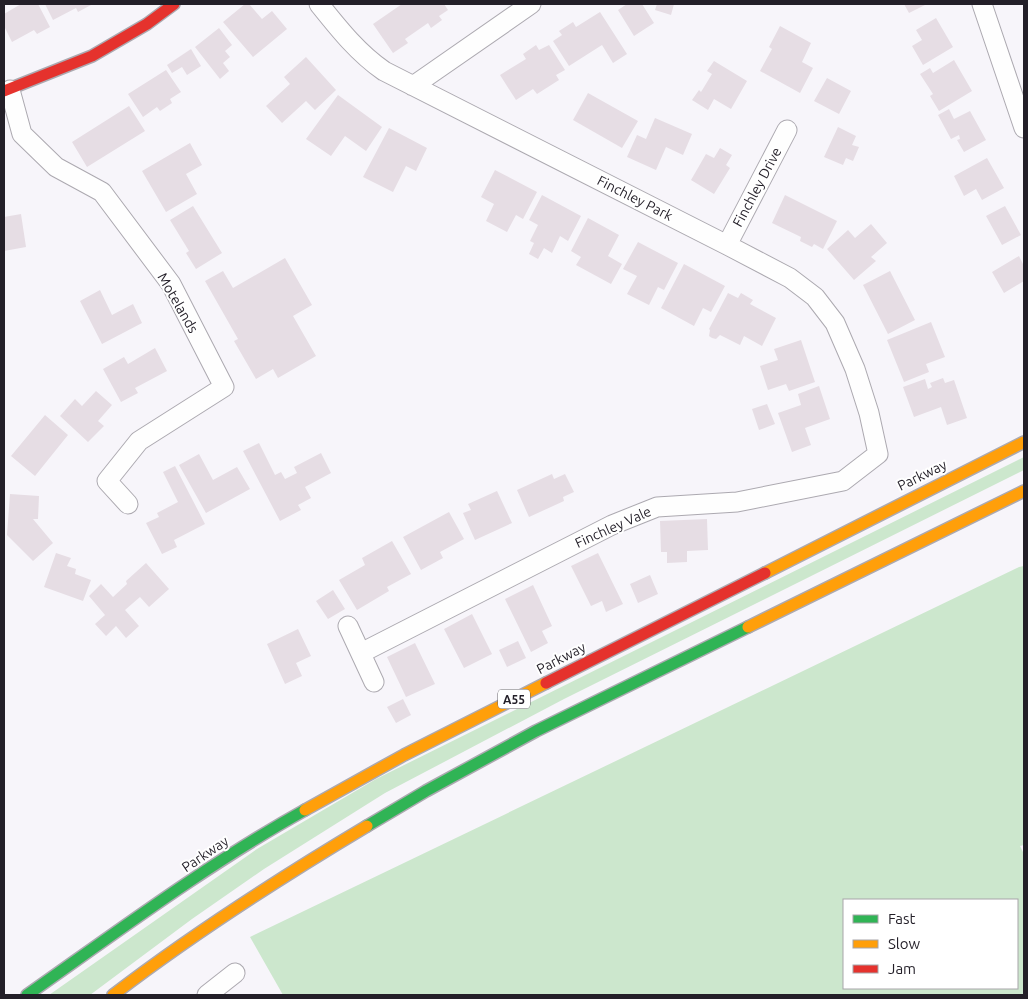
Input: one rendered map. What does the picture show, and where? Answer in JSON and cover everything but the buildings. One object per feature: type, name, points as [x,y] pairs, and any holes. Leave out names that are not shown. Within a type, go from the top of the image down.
[{"type":"main road","points":[[7,91],[92,56],[147,24],[174,4]]},
{"type":"main road","name":"Parkway","points":[[26,995],[124,926],[267,831],[404,755],[1024,442]]},
{"type":"main road","points":[[113,995],[161,958],[296,868],[426,790],[536,731],[1024,491]]},
{"type":"street","name":"Finchley Park","points":[[319,4],[366,59],[384,71],[790,278],[815,298],[835,323],[855,369],[870,413],[878,454]]},
{"type":"street","points":[[413,86],[531,4]]},
{"type":"street","points":[[982,4],[1024,128]]},
{"type":"street","name":"Motelands","points":[[7,91],[22,134],[56,167],[102,192],[171,284],[224,387],[139,441],[107,481],[128,504]]},
{"type":"street","name":"Finchley Drive","points":[[727,245],[787,130]]},
{"type":"street","name":"Finchley Vale","points":[[361,653],[612,525],[657,507],[737,502],[843,481],[878,454]]},
{"type":"street","points":[[348,626],[374,682]]},
{"type":"street","points":[[207,995],[235,973]]},
{"type":"green space","points":[[1024,457],[1024,470],[564,699],[385,793],[264,869],[192,919],[90,995],[49,995],[257,849],[376,779]]},
{"type":"green space","points":[[1024,566],[1024,845],[1020,846],[1024,854],[1024,995],[283,995],[250,937]]},
{"type":"traffic: fast","points":[[367,826],[426,791],[536,731],[748,627]]},
{"type":"traffic: fast","points":[[27,995],[198,875],[305,810]]},
{"type":"traffic: slow","points":[[765,573],[1024,442]]},
{"type":"traffic: slow","points":[[748,627],[1024,491]]},
{"type":"traffic: slow","points":[[305,810],[404,755],[546,683]]},
{"type":"traffic: slow","points":[[113,995],[238,907],[367,826]]},
{"type":"traffic: jam","points":[[4,91],[92,56],[147,24],[174,4]]},
{"type":"traffic: jam","points":[[546,683],[765,573]]}]
